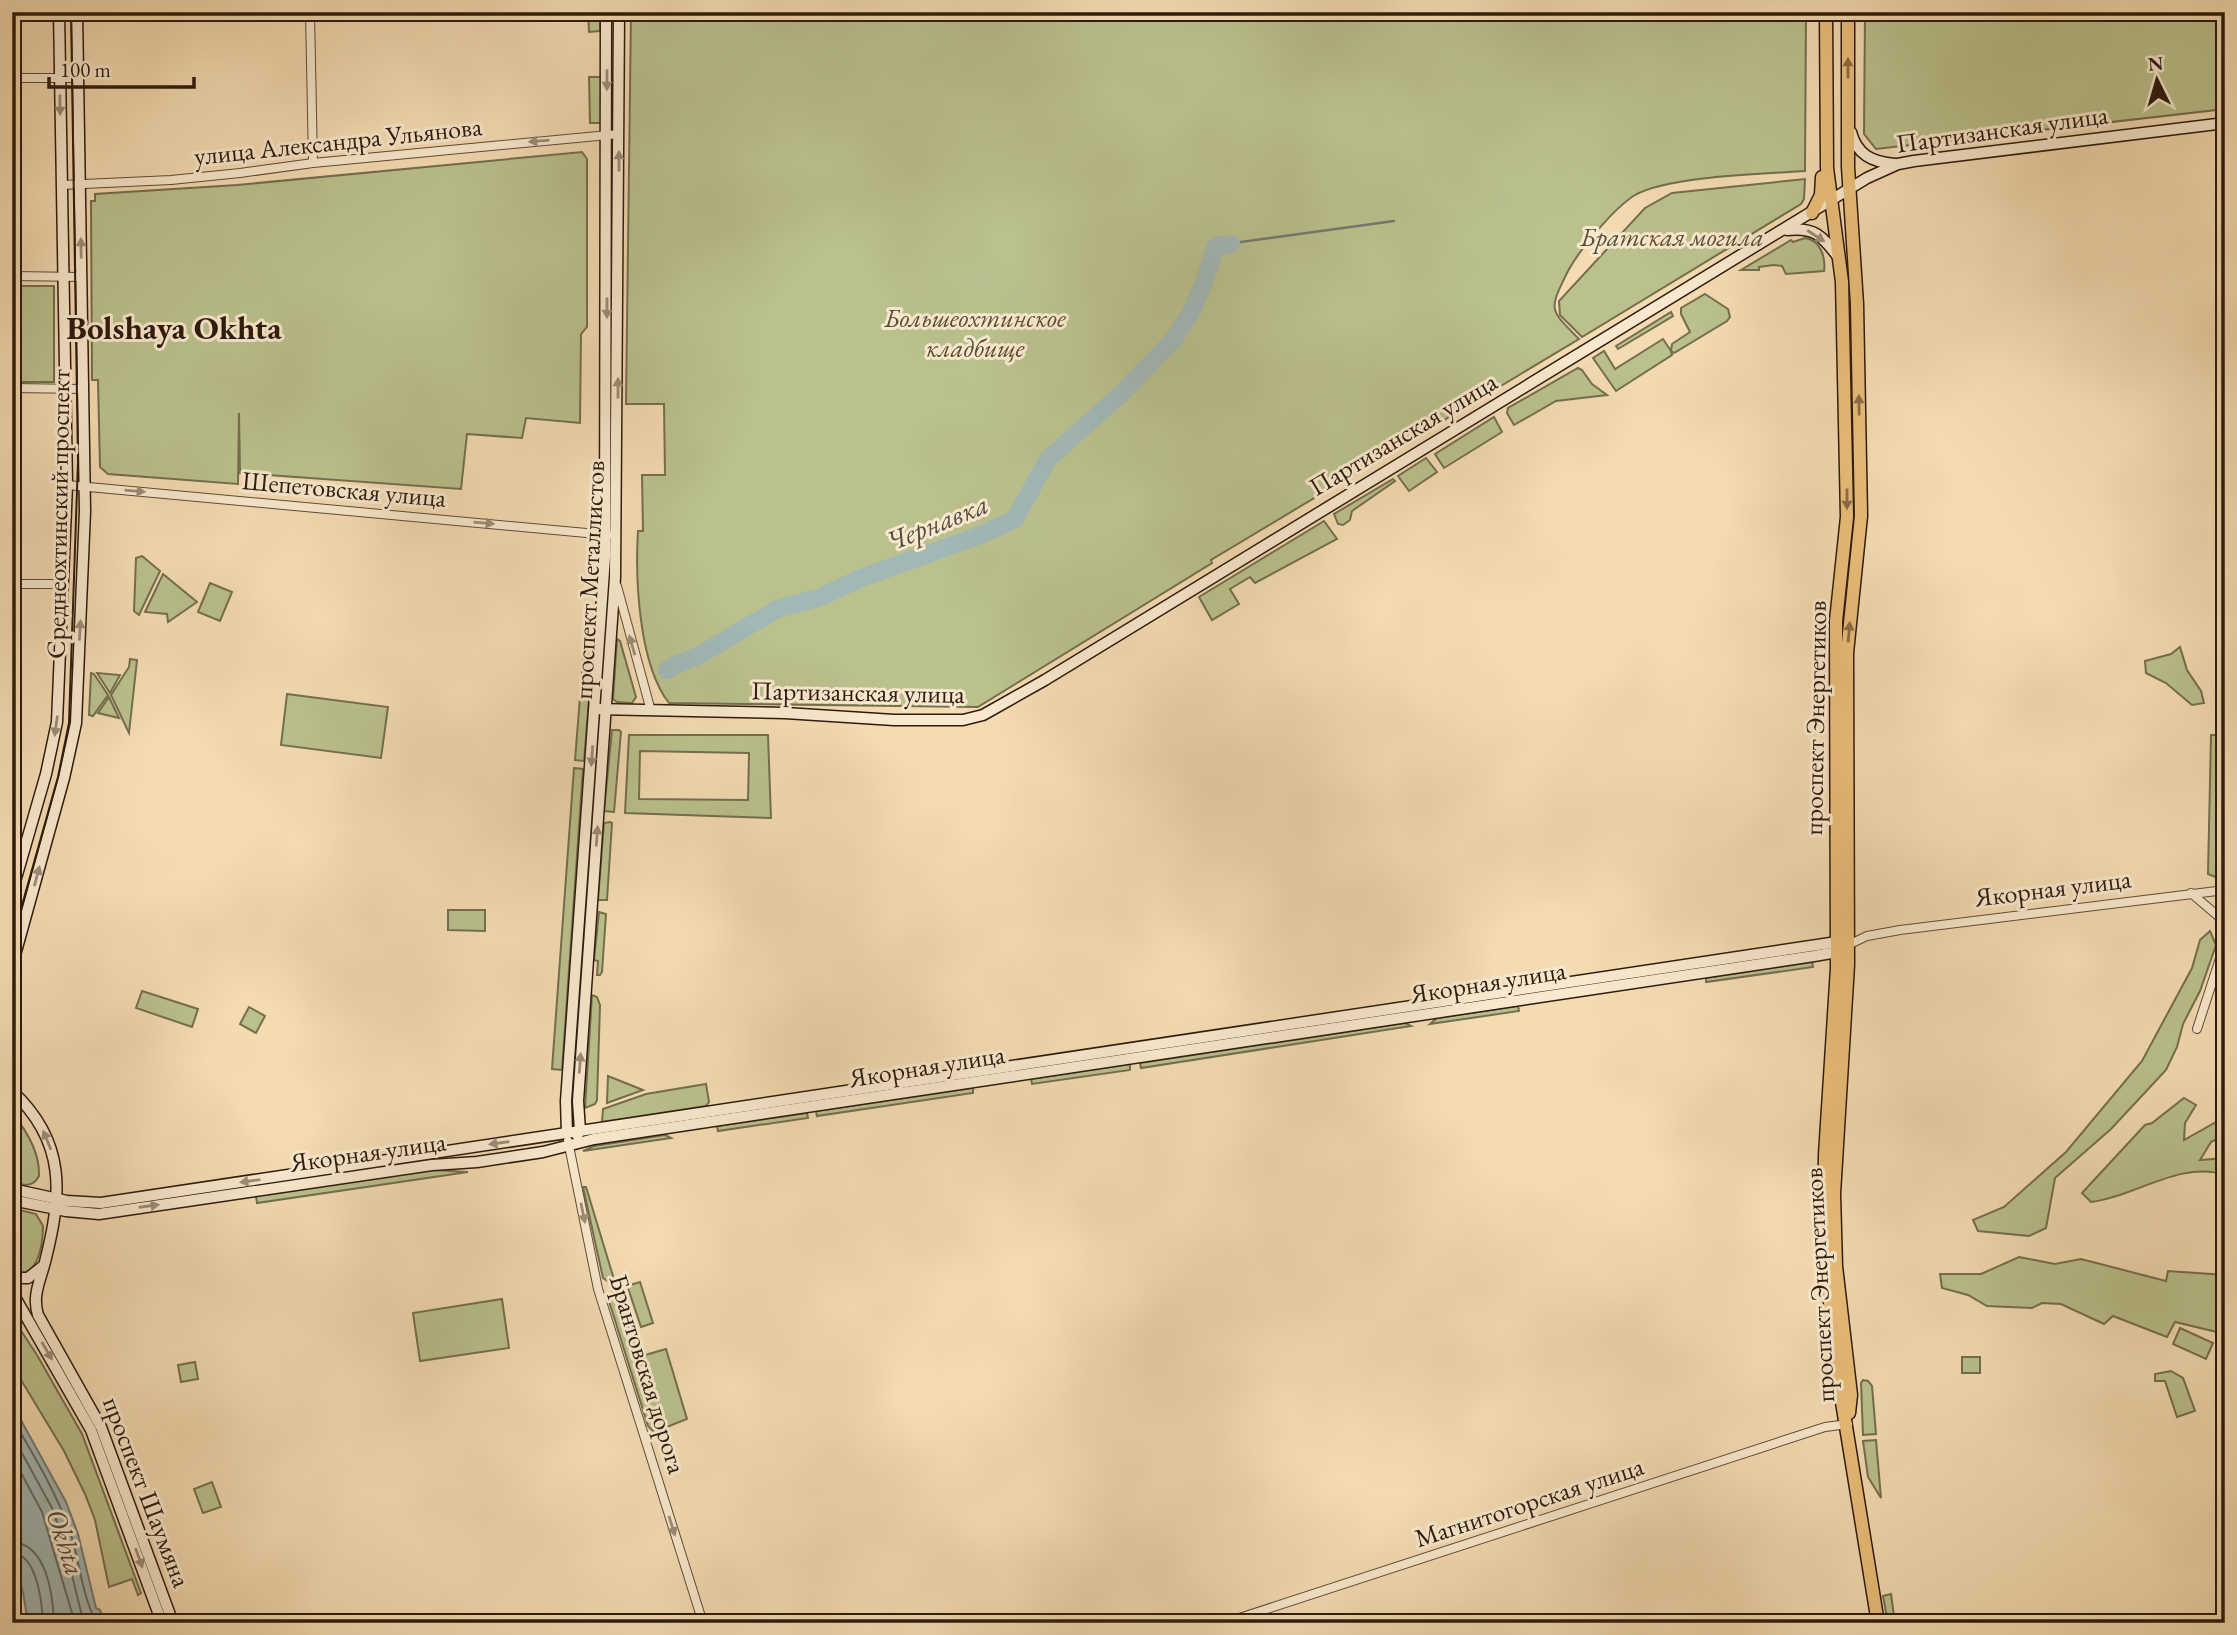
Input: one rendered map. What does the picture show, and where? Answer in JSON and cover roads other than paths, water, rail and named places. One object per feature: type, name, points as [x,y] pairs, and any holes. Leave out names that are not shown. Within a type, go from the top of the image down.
[{"type":"main road","name":"проспект Энергетиков","points":[[1826,12],[1827,132],[1831,199],[1840,260],[1847,517],[1836,621],[1841,947]]},
{"type":"main road","name":"проспект Энергетиков","points":[[1848,12],[1850,188],[1857,304],[1861,516],[1847,653],[1834,1194],[1836,1266],[1851,1395],[1848,1424],[1878,1623]]},
{"type":"main road","points":[[1812,213],[1822,188],[1822,144],[1827,132]]},
{"type":"street","name":"Среднеохтинский проспект","points":[[12,892],[46,774],[57,722],[67,485],[59,12]]},
{"type":"street","name":"Среднеохтинский проспект","points":[[12,966],[64,778],[76,723],[85,486],[77,12]]},
{"type":"street","points":[[310,12],[313,163]]},
{"type":"street","name":"проспект Металлистов","points":[[606,12],[613,134]]},
{"type":"street","name":"проспект Металлистов","points":[[580,1131],[578,1101],[611,535],[613,134],[619,12]]},
{"type":"street","points":[[12,78],[78,78]]},
{"type":"street","name":"Партизанская улица","points":[[600,709],[785,713],[948,721],[983,715],[1045,680],[1831,199],[1898,164],[2225,123]]},
{"type":"street","points":[[1849,124],[1857,148],[1864,156],[1884,163],[1898,164]]},
{"type":"street","name":"улица Александра Ульянова","points":[[62,185],[226,175],[313,163],[613,134]]},
{"type":"street","points":[[1784,230],[1808,229],[1814,232],[1823,238],[1840,260]]},
{"type":"street","points":[[12,276],[82,277]]},
{"type":"street","points":[[12,388],[84,389]]},
{"type":"street","name":"Шепетовская улица","points":[[67,485],[611,535]]},
{"type":"street","name":"проспект Металлистов","points":[[567,1133],[566,1101],[600,709],[615,577],[611,535]]},
{"type":"street","points":[[615,577],[651,711]]},
{"type":"street","points":[[12,584],[64,584]]},
{"type":"street","name":"Якорная улица","points":[[12,1189],[57,1204],[99,1213],[432,1164],[477,1162],[594,1139],[1841,947],[1867,936],[1900,930],[2225,890]]},
{"type":"street","points":[[2191,893],[2218,916],[2225,928]]},
{"type":"street","points":[[2197,1029],[2225,943]]},
{"type":"street","name":"Якорная улица","points":[[12,1200],[57,1204],[101,1203],[1841,947]]},
{"type":"street","points":[[12,1091],[37,1118],[47,1135],[52,1153],[57,1204]]},
{"type":"street","points":[[569,1146],[580,1131]]},
{"type":"street","name":"Брантовская дорога","points":[[567,1133],[598,1289],[703,1623]]},
{"type":"street","name":"проспект Шаумяна","points":[[57,1204],[35,1298],[38,1315],[101,1427],[173,1623]]},
{"type":"street","points":[[12,1278],[28,1278],[44,1265]]},
{"type":"street","name":"проспект Шаумяна","points":[[12,1292],[91,1430],[162,1623]]},
{"type":"street","name":"Магнитогорская улица","points":[[1224,1623],[1825,1427],[1848,1424]]},
{"type":"water","name":"Okhta","points":[[12,1404],[66,1502],[78,1534],[96,1608],[100,1610],[104,1620],[100,1623],[28,1623],[23,1592],[12,1559]]},
{"type":"waterway","points":[[1241,242],[1394,221]]},
{"type":"waterway","name":"Чернавка","points":[[667,670],[698,656],[777,609],[818,598],[861,578],[983,534],[1015,519],[1048,459],[1123,392],[1173,340],[1189,316],[1216,246],[1231,244]]},
{"type":"tram line","points":[[12,941],[58,777],[69,723],[78,461],[71,12]]},
{"type":"district","name":"Bolshaya Okhta","points":[[174,327]]},
{"type":"park label","name":"Братская могила","points":[[1672,237]]},
{"type":"park label","name":"Большеохтинское кладбище","points":[[975,333]]}]
